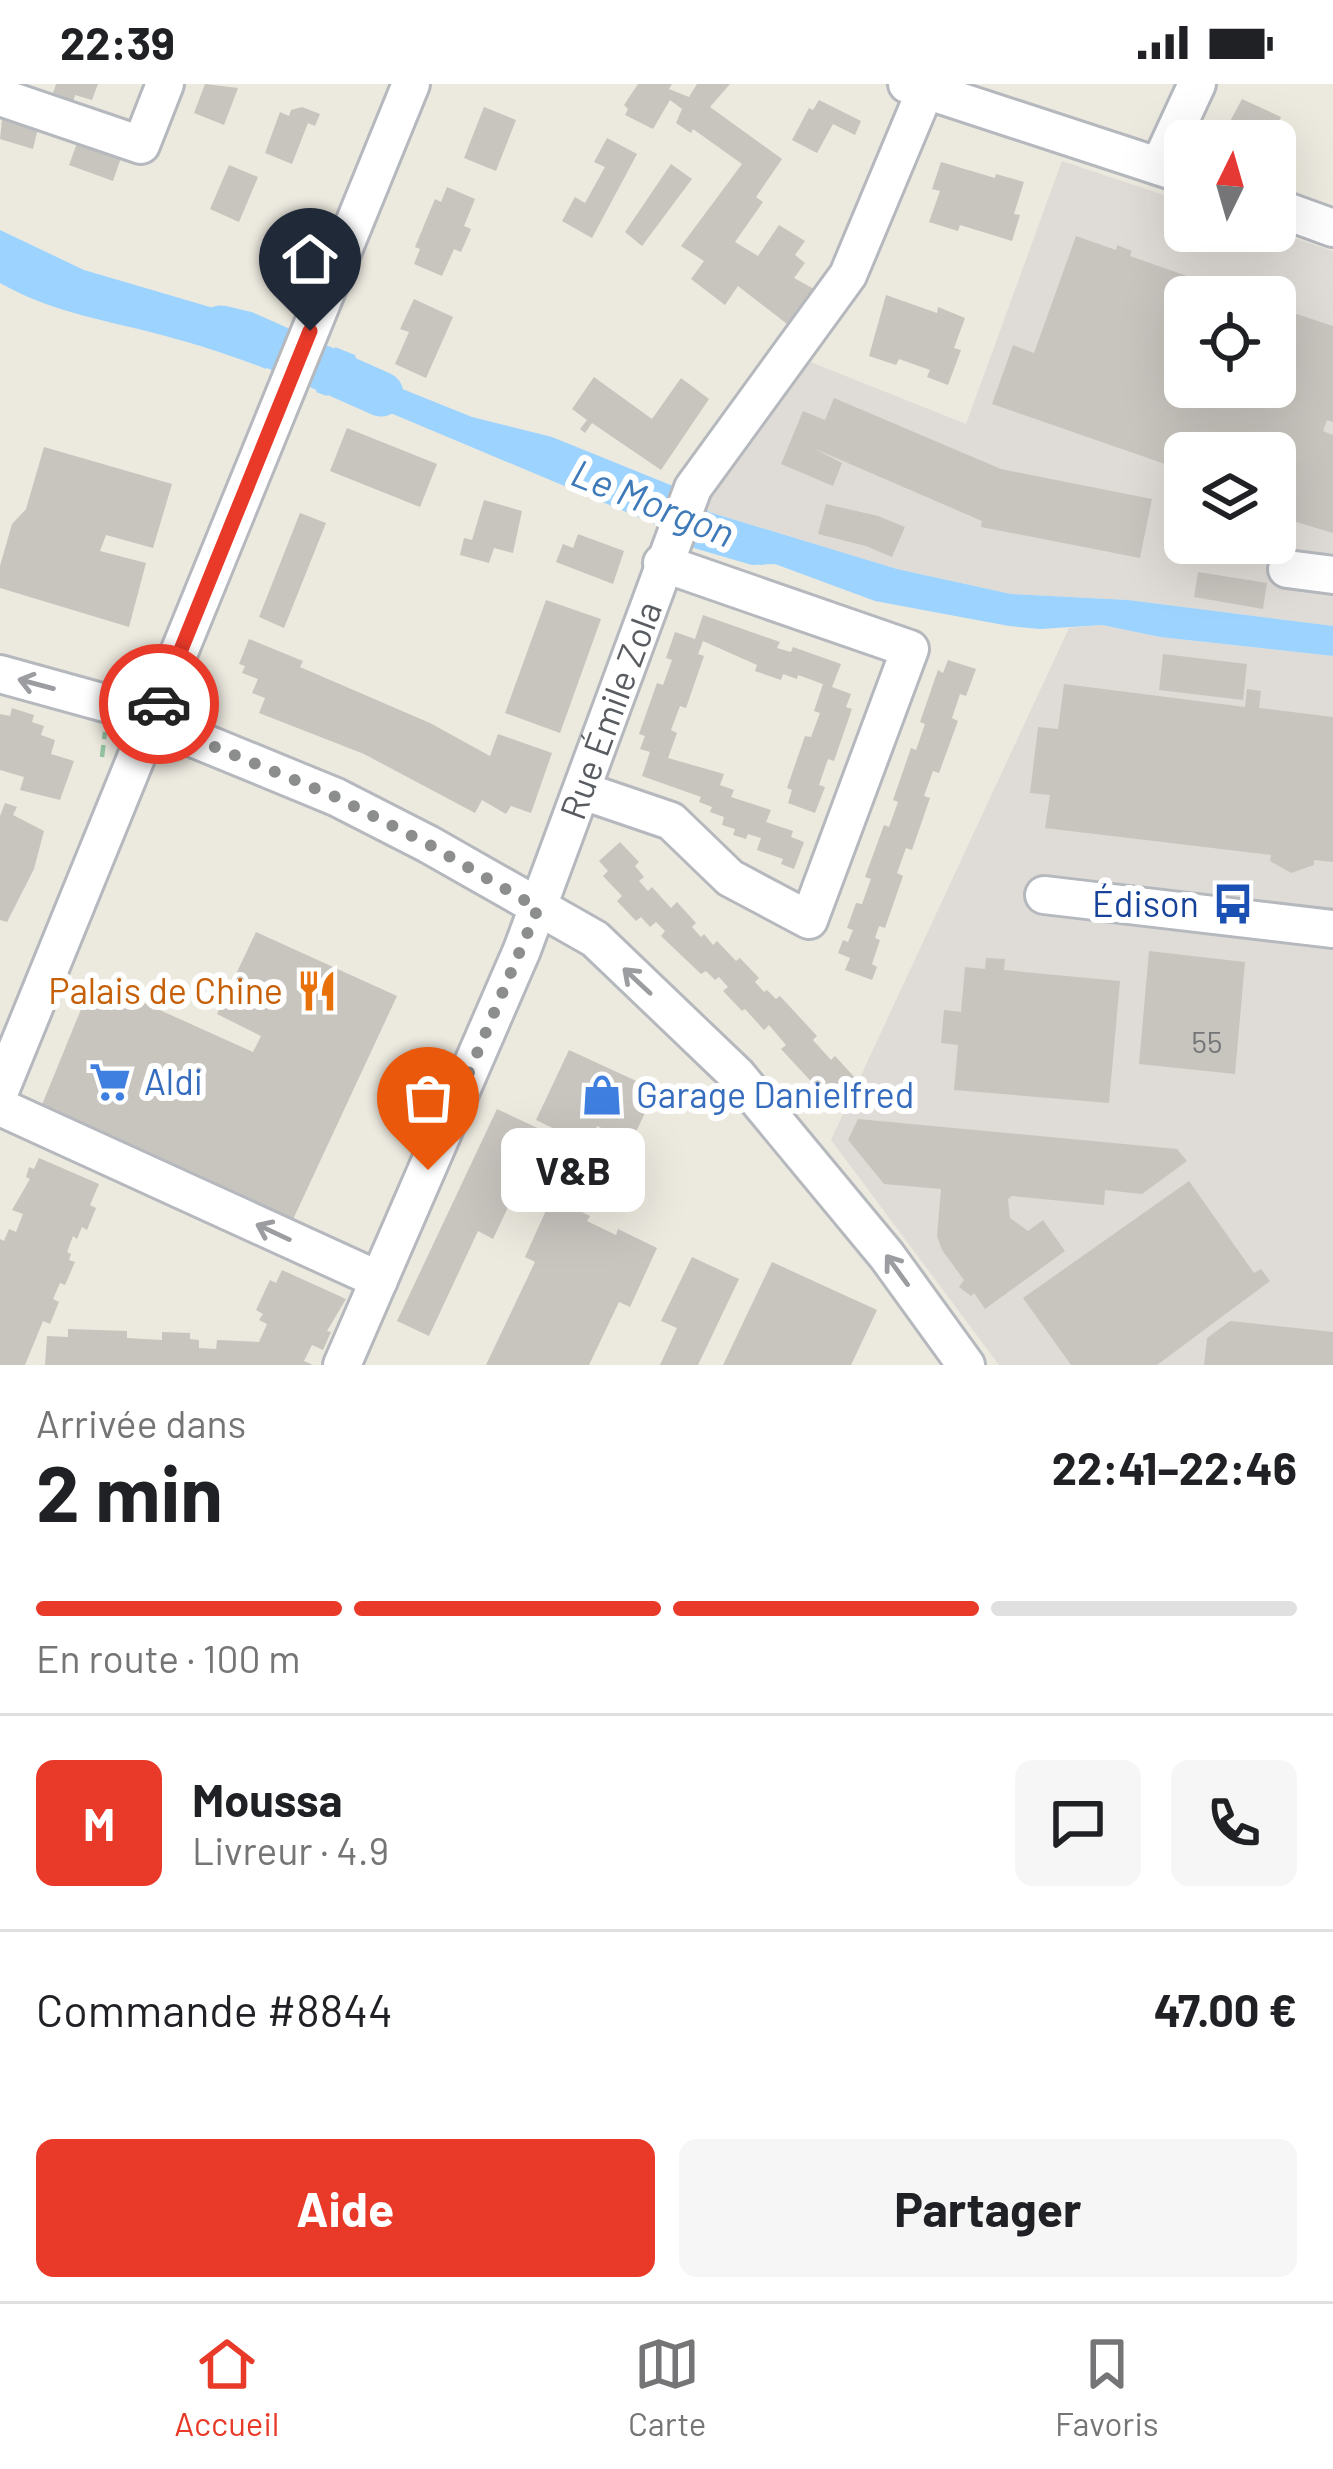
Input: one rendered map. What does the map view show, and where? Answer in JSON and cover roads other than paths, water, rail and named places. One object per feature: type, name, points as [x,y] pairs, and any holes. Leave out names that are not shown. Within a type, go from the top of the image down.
[{"type":"street","points":[[0,97],[141,146],[165,84]]},
{"type":"street","points":[[379,1280],[2,1085],[411,84]]},
{"type":"street","points":[[1187,120],[1197,84]]},
{"type":"street","points":[[920,86],[1164,167]]},
{"type":"street","name":"Rue Émile Zola","points":[[342,1365],[538,908],[693,488],[848,275],[920,86]]},
{"type":"street","points":[[1296,215],[1333,228]]},
{"type":"street","points":[[583,791],[671,820],[730,878],[809,920],[910,650],[664,559]]},
{"type":"street","points":[[1287,569],[1333,575]]},
{"type":"street","points":[[0,674],[112,705],[336,797],[595,939],[737,1075],[887,1256],[966,1365]]},
{"type":"street","points":[[1044,895],[1333,929]]},
{"type":"water","points":[[0,230],[84,270],[282,328],[266,369],[194,344],[55,307],[0,283]]},
{"type":"water","points":[[335,347],[355,355],[358,365],[385,382],[472,417],[552,437],[673,486],[655,524],[331,388],[327,396],[316,392]]},
{"type":"water","points":[[703,504],[709,512],[897,569],[1011,594],[1128,600],[1333,626],[1333,656],[1160,637],[1102,625],[1009,626],[875,601],[775,564],[752,565],[687,546]]},
{"type":"waterway","name":"Le Morgon","points":[[221,328],[246,334],[381,394]]},
{"type":"place","name":"Édison","points":[[1233,904]]},
{"type":"place","name":"Palais de Chine","points":[[317,991]]},
{"type":"place","name":"Aldi","points":[[110,1082]]},
{"type":"place","name":"Garage Danielfred","points":[[602,1095]]},
{"type":"place","name":"V&B","points":[[428,1170]]}]
